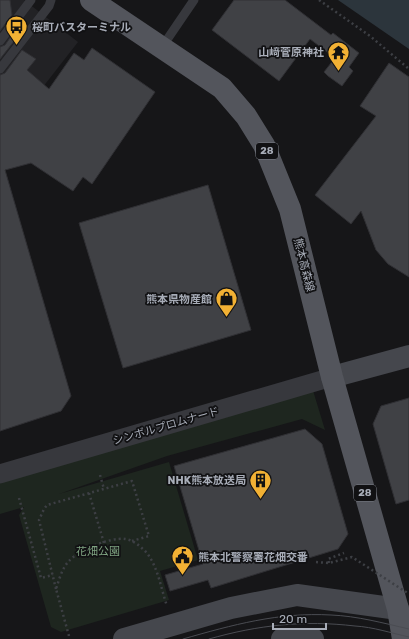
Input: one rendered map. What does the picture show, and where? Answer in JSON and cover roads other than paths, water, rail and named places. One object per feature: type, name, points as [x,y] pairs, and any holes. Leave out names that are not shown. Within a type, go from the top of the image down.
[{"type":"main road","name":"熊本高森線","points":[[91,0],[222,88],[246,116],[264,145],[290,209],[332,377],[405,605],[403,639]]},
{"type":"street","points":[[332,377],[409,356]]},
{"type":"street","name":"シンボルプロムナード","points":[[0,474],[332,377]]},
{"type":"street","points":[[124,639],[230,608],[297,595],[405,605]]},
{"type":"street","points":[[282,639],[313,639]]},
{"type":"lane","points":[[0,41],[31,0]]},
{"type":"lane","points":[[0,69],[49,6],[51,0]]},
{"type":"lane","points":[[162,47],[194,0]]},
{"type":"tram line","points":[[183,639],[238,624],[274,618],[312,615],[350,617],[409,629]]},
{"type":"tram line","points":[[209,639],[245,630],[299,624],[336,624],[382,630],[409,637]]},
{"type":"place","name":"桜町バスターミナル","points":[[17,46]]},
{"type":"place","name":"山﨑菅原神社","points":[[339,72]]},
{"type":"place","name":"熊本県物産館","points":[[227,318]]},
{"type":"place","name":"NHK熊本放送局","points":[[261,500]]},
{"type":"place","name":"熊本北警察署花畑交番","points":[[182,576]]},
{"type":"park label","name":"花畑公園","points":[[98,551]]}]
